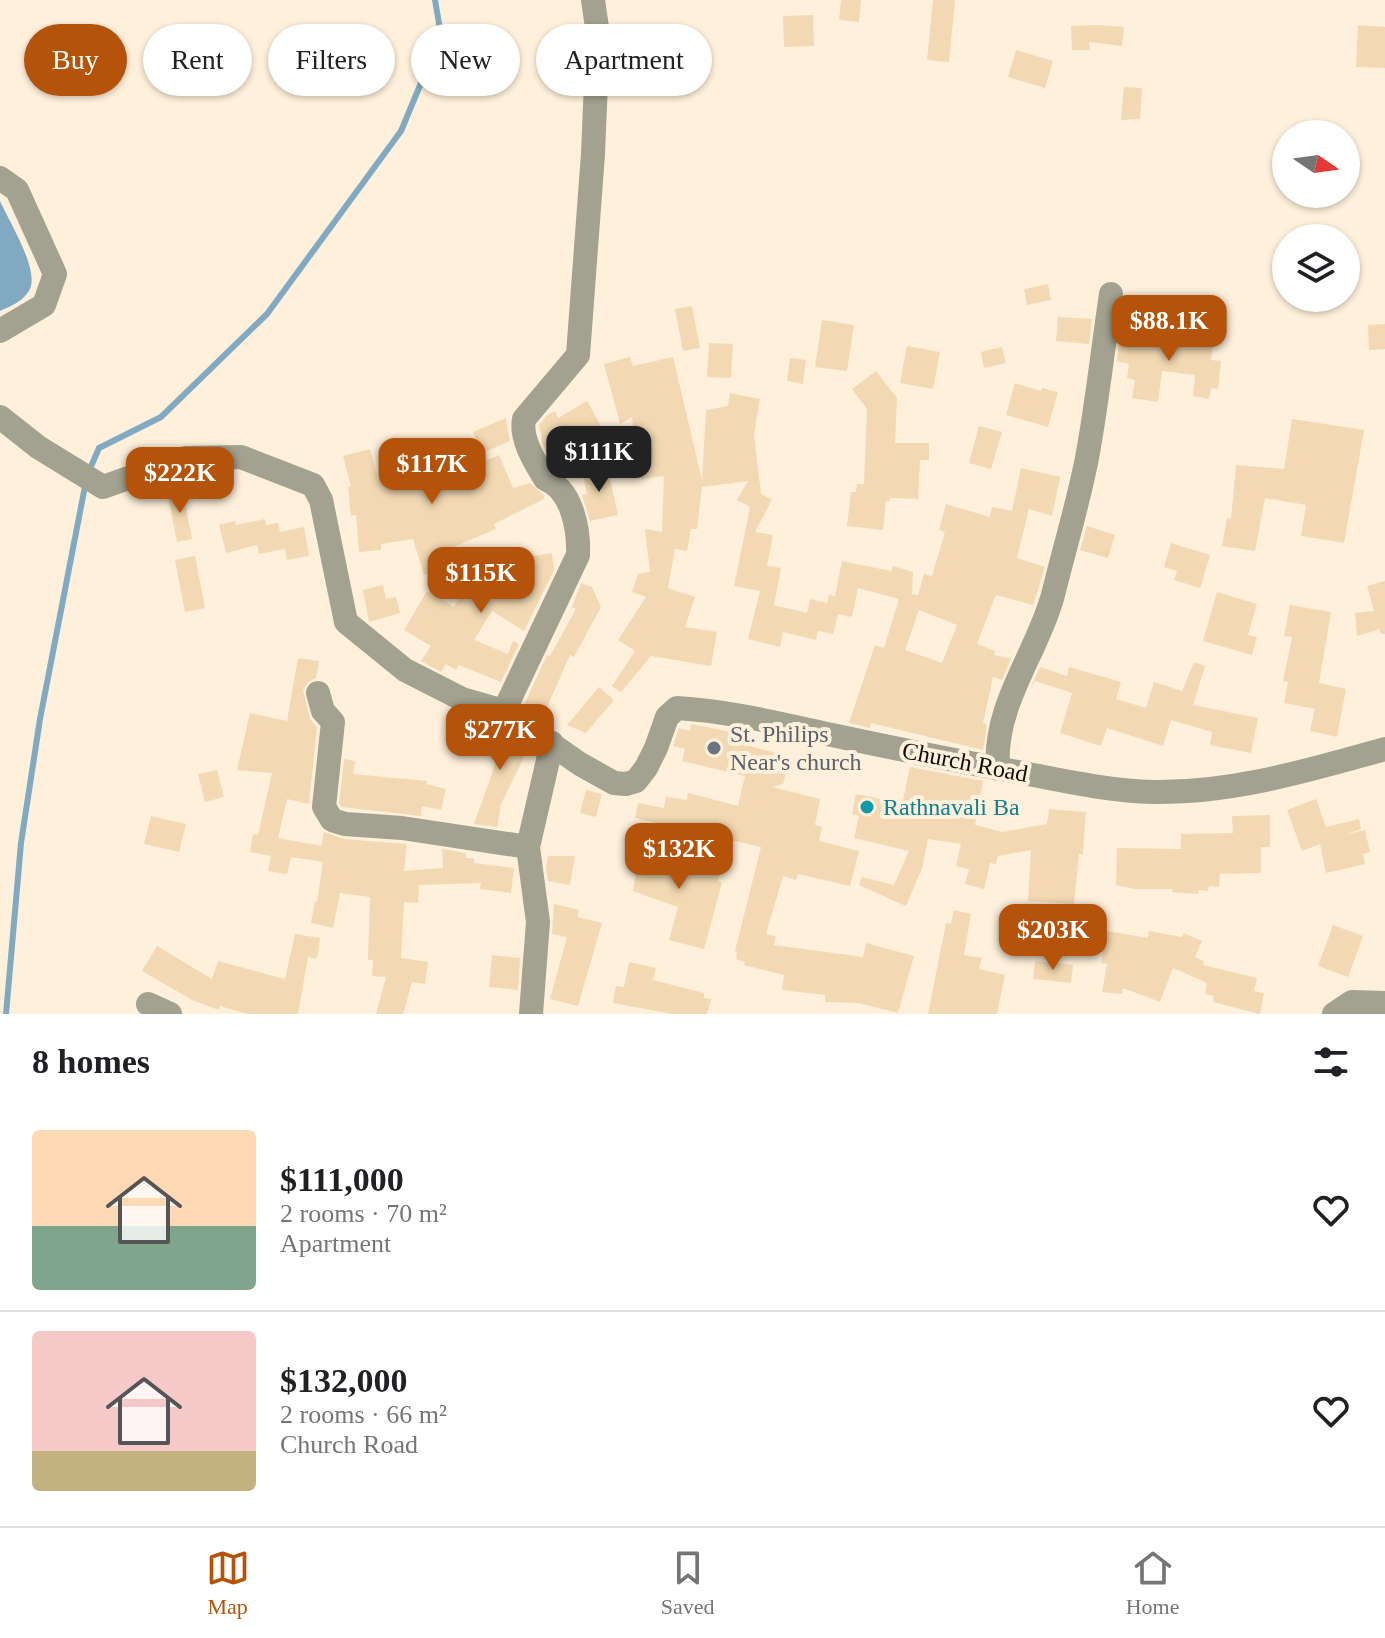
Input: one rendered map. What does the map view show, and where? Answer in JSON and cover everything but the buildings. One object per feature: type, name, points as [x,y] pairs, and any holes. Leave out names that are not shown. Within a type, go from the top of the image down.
[{"type":"street","points":[[504,711],[578,555],[579,534],[564,492],[545,479],[531,453],[523,425],[524,419],[578,355],[593,154],[598,34],[593,0]]},
{"type":"street","points":[[0,178],[17,190],[55,274],[44,305],[0,331]]},
{"type":"street","points":[[998,769],[1000,730],[1006,706],[1051,600],[1086,460],[1111,294]]},
{"type":"street","name":"Church Road","points":[[0,417],[38,447],[103,487],[185,458],[241,457],[313,485],[321,500],[346,622],[405,670],[462,699],[504,711],[580,764],[614,783],[636,781],[646,768],[667,717],[677,708],[780,724],[943,760],[1110,790],[1211,790],[1266,781],[1385,749]]},
{"type":"street","points":[[318,693],[323,711],[333,722],[324,807],[332,820],[528,847]]},
{"type":"street","points":[[531,1014],[538,922],[528,847],[552,743]]},
{"type":"street","points":[[1334,1014],[1352,1002],[1385,1003]]},
{"type":"water","points":[[0,201],[27,258],[32,280],[24,297],[0,311]]},
{"type":"waterway","points":[[89,471],[99,448],[161,417],[267,314],[401,131],[441,35],[435,0]]},
{"type":"waterway","points":[[6,1014],[21,843],[40,719],[86,481]]},
{"type":"place","name":"St. Philips Near's church","points":[[714,748]]},
{"type":"place","name":"Rathnavali Ba","points":[[867,807]]}]
